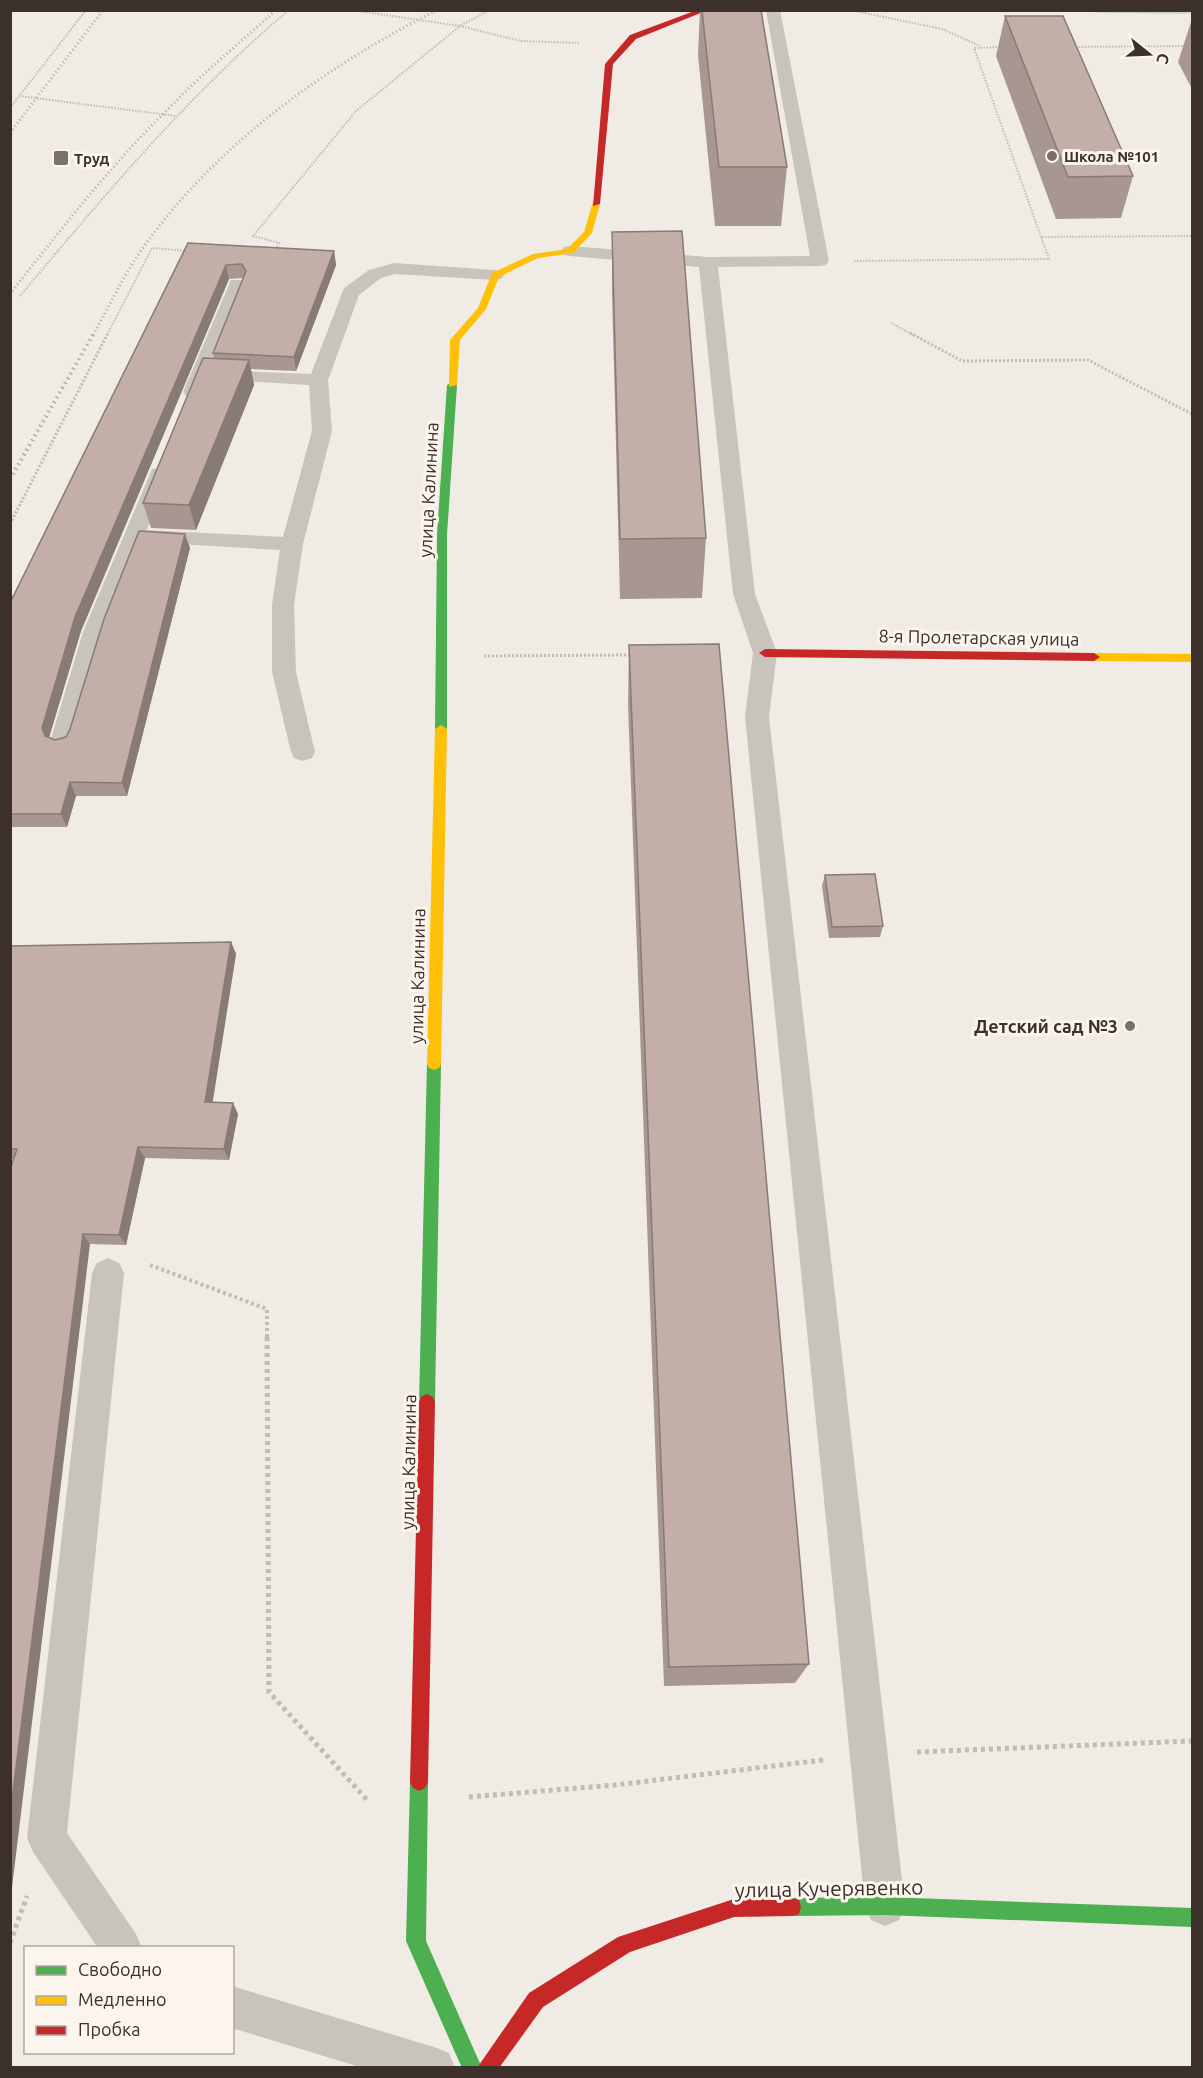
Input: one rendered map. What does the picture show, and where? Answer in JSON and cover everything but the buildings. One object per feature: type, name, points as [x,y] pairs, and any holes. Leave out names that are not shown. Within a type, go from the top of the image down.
[{"type":"street","points":[[495,275],[536,256],[570,251],[588,233],[596,208],[609,64],[633,37],[705,10]]},
{"type":"street","name":"улица Калинина","points":[[472,2067],[416,1941],[442,657],[442,535],[455,340],[482,309],[495,275]]},
{"type":"street","name":"8-я Пролетарская улица","points":[[765,653],[1192,657]]},
{"type":"street","name":"улица Кучерявенко","points":[[487,2067],[536,2000],[625,1944],[734,1908],[885,1906],[1192,1918]]},
{"type":"lane","points":[[570,251],[708,262],[820,261],[769,11]]},
{"type":"lane","points":[[683,20],[721,20]]},
{"type":"lane","points":[[708,262],[744,594],[765,653],[757,717],[885,1906]]},
{"type":"lane","points":[[303,752],[284,672],[283,605],[292,544],[322,431],[318,380],[351,292],[375,274],[394,268],[495,275]]},
{"type":"lane","points":[[187,406],[238,284]]},
{"type":"lane","points":[[200,374],[318,380]]},
{"type":"lane","points":[[62,742],[94,632],[165,460]]},
{"type":"lane","points":[[134,536],[292,544]]},
{"type":"lane","points":[[108,1273],[47,1838],[121,1946]]},
{"type":"lane","points":[[234,2008],[434,2067]]},
{"type":"path","points":[[10,108],[86,10]]},
{"type":"path","points":[[20,296],[113,185],[176,116],[289,10]]},
{"type":"path","points":[[351,10],[460,26],[520,41],[573,44],[633,37]]},
{"type":"path","points":[[271,258],[279,243],[253,236],[356,111],[460,26],[490,10]]},
{"type":"path","points":[[850,10],[942,29],[983,48]]},
{"type":"path","points":[[1064,47],[1192,46]]},
{"type":"path","points":[[820,261],[1048,259],[974,48],[1006,47]]},
{"type":"path","points":[[19,96],[68,100],[176,116]]},
{"type":"path","points":[[1041,237],[1192,236]]},
{"type":"path","points":[[10,524],[152,248],[199,252]]},
{"type":"path","points":[[891,323],[962,362],[1088,360],[1192,414]]},
{"type":"path","points":[[442,657],[634,655]]},
{"type":"path","points":[[146,1263],[267,1309],[269,1692],[373,1806],[615,1785],[869,1754],[1192,1741]]},
{"type":"green space","points":[[1192,10],[1192,13],[1185,14],[1082,11]]},
{"type":"railway","points":[[10,133],[103,10]]},
{"type":"railway","points":[[10,294],[88,197],[149,128],[196,81],[276,10]]},
{"type":"railway","points":[[93,335],[140,252],[169,214],[236,144],[312,84],[353,57],[437,10]]},
{"type":"railway","points":[[10,479],[94,333]]},
{"type":"traffic: fast","points":[[441,729],[442,535],[452,385]]},
{"type":"traffic: fast","points":[[427,1402],[434,1064]]},
{"type":"traffic: fast","points":[[419,1782],[416,1941],[472,2068]]},
{"type":"traffic: fast","points":[[792,1907],[885,1906],[1192,1918]]},
{"type":"traffic: slow","points":[[452,385],[455,340],[482,309],[495,275],[536,256],[570,251],[588,233],[596,204]]},
{"type":"traffic: slow","points":[[1094,657],[1192,658]]},
{"type":"traffic: slow","points":[[434,1064],[441,729]]},
{"type":"traffic: jam","points":[[596,204],[609,64],[633,37],[705,10]]},
{"type":"traffic: jam","points":[[765,653],[1094,657]]},
{"type":"traffic: jam","points":[[419,1782],[427,1402]]},
{"type":"traffic: jam","points":[[487,2068],[536,2000],[625,1944],[734,1908],[792,1907]]},
{"type":"place","name":"Школа №101","points":[[1052,156]]},
{"type":"place","name":"Труд","points":[[61,158]]},
{"type":"place","name":"Детский сад №3","points":[[1130,1026]]}]
